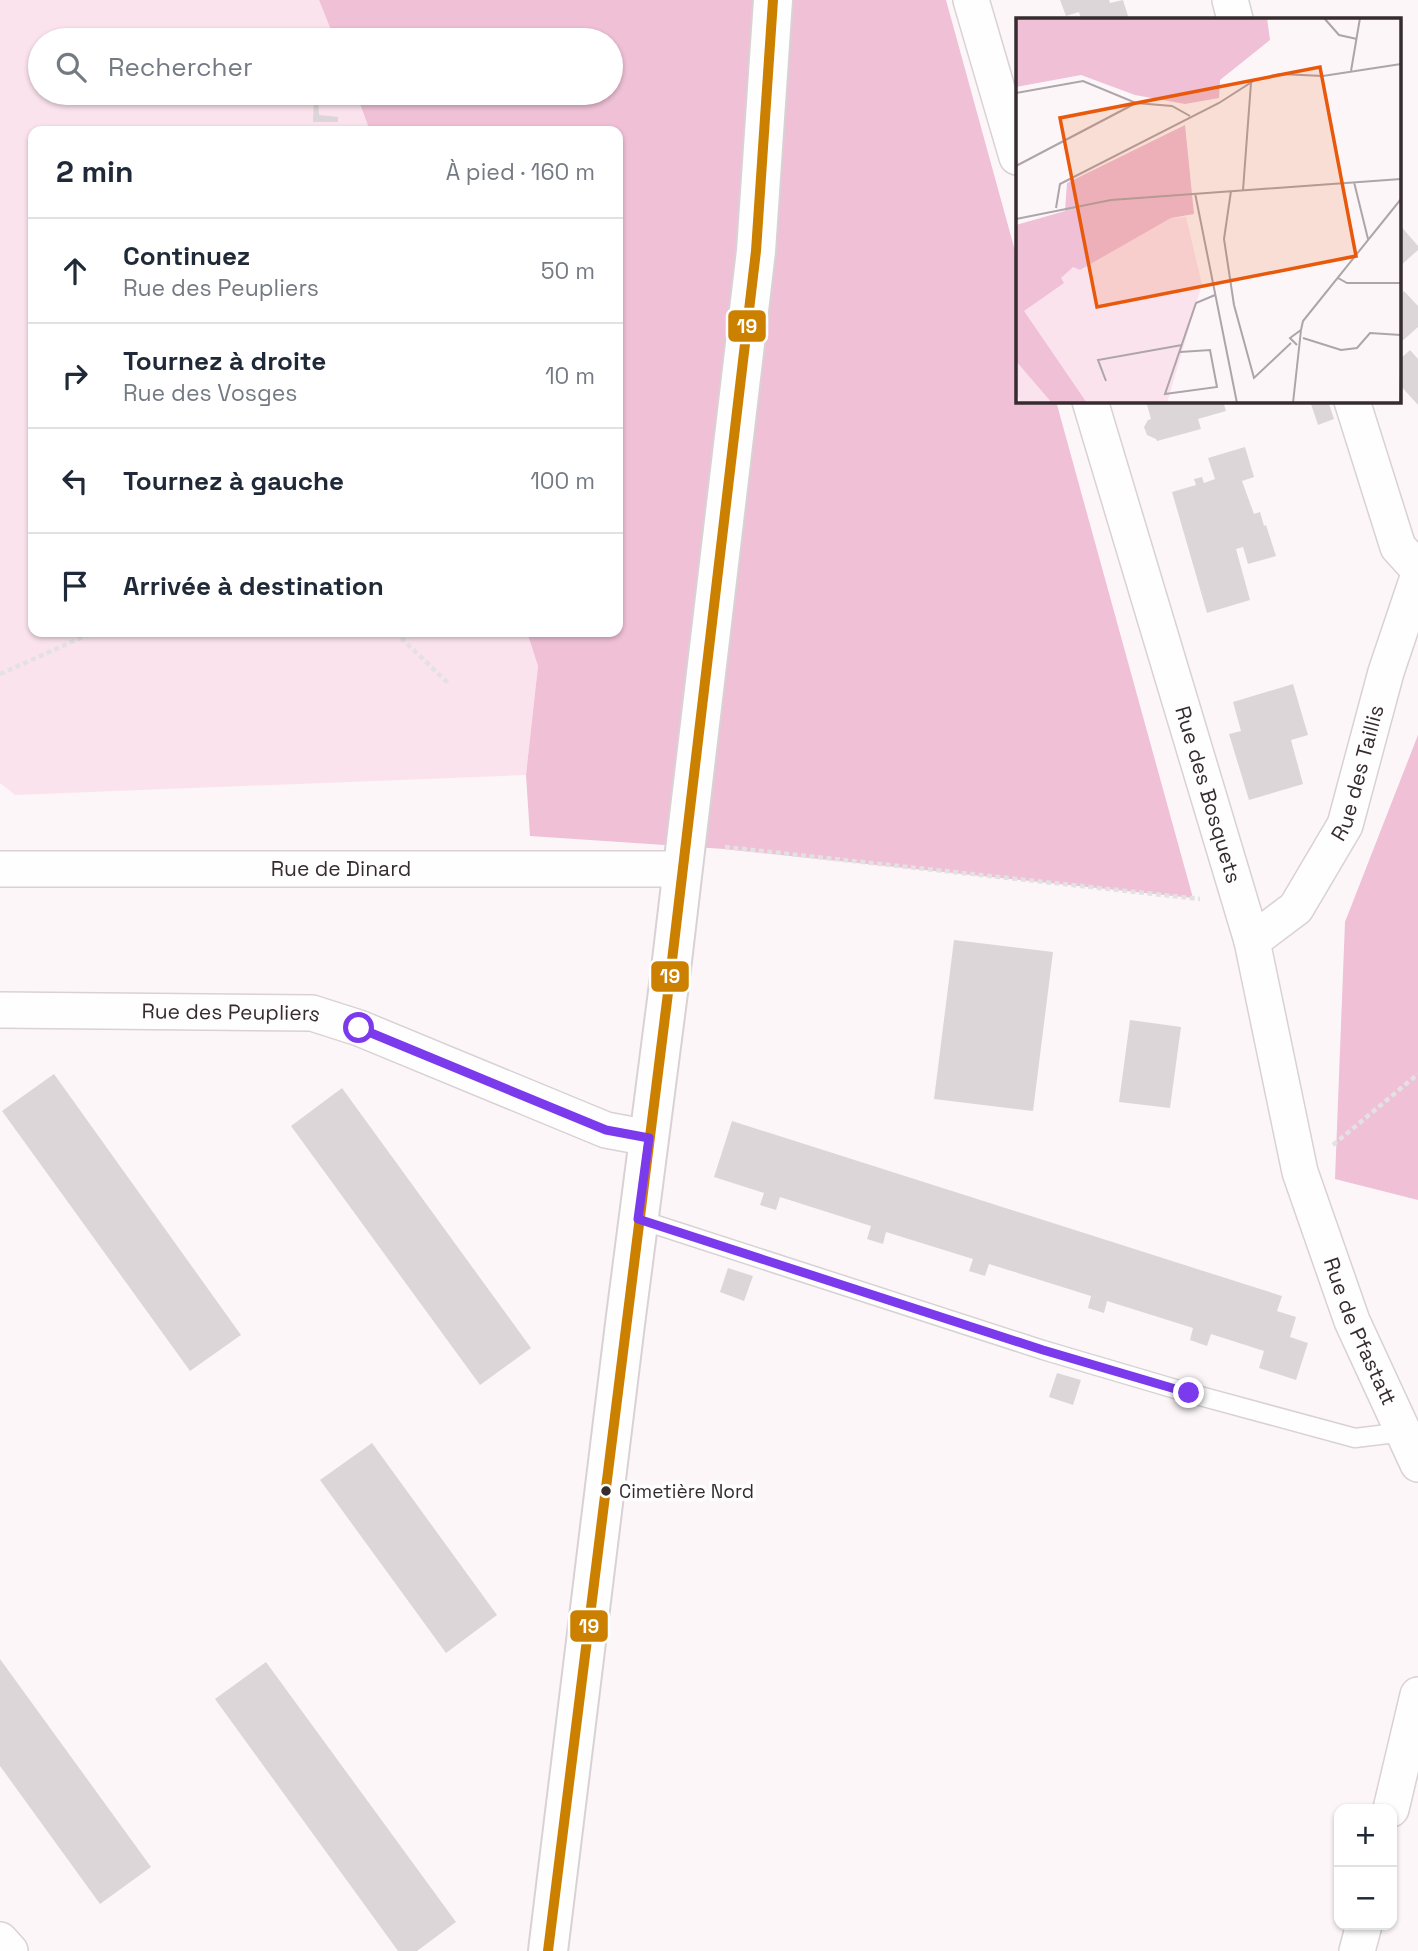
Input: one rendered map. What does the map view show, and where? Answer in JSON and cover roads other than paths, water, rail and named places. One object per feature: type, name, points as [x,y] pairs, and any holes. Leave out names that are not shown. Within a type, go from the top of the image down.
[{"type":"main road","points":[[548,1951],[756,251],[774,0]]},
{"type":"street","points":[[971,0],[1016,154]]},
{"type":"street","points":[[1230,0],[1235,18]]},
{"type":"street","name":"Rue des Bosquets","points":[[1090,402],[1252,941],[1304,1183]]},
{"type":"street","points":[[1352,402],[1398,547],[1418,569]]},
{"type":"street","name":"Rue des Taillis","points":[[1252,941],[1296,908],[1345,825],[1386,672],[1418,577]]},
{"type":"street","name":"Rue de Dinard","points":[[0,869],[684,856]]},
{"type":"street","name":"Rue des Peupliers","points":[[0,1010],[312,1013],[359,1028],[606,1130],[649,1138]]},
{"type":"street","name":"Rue de Pfastatt","points":[[1304,1183],[1352,1321],[1418,1464]]},
{"type":"street","points":[[1392,1804],[1418,1695]]},
{"type":"street","points":[[1357,1951],[1363,1930]]},
{"type":"street","points":[[0,1940],[10,1951]]},
{"type":"lane","points":[[638,1219],[1043,1350],[1189,1393],[1355,1438],[1404,1432]]},
{"type":"place","name":"Cimetière Nord","points":[[606,1491]]}]
